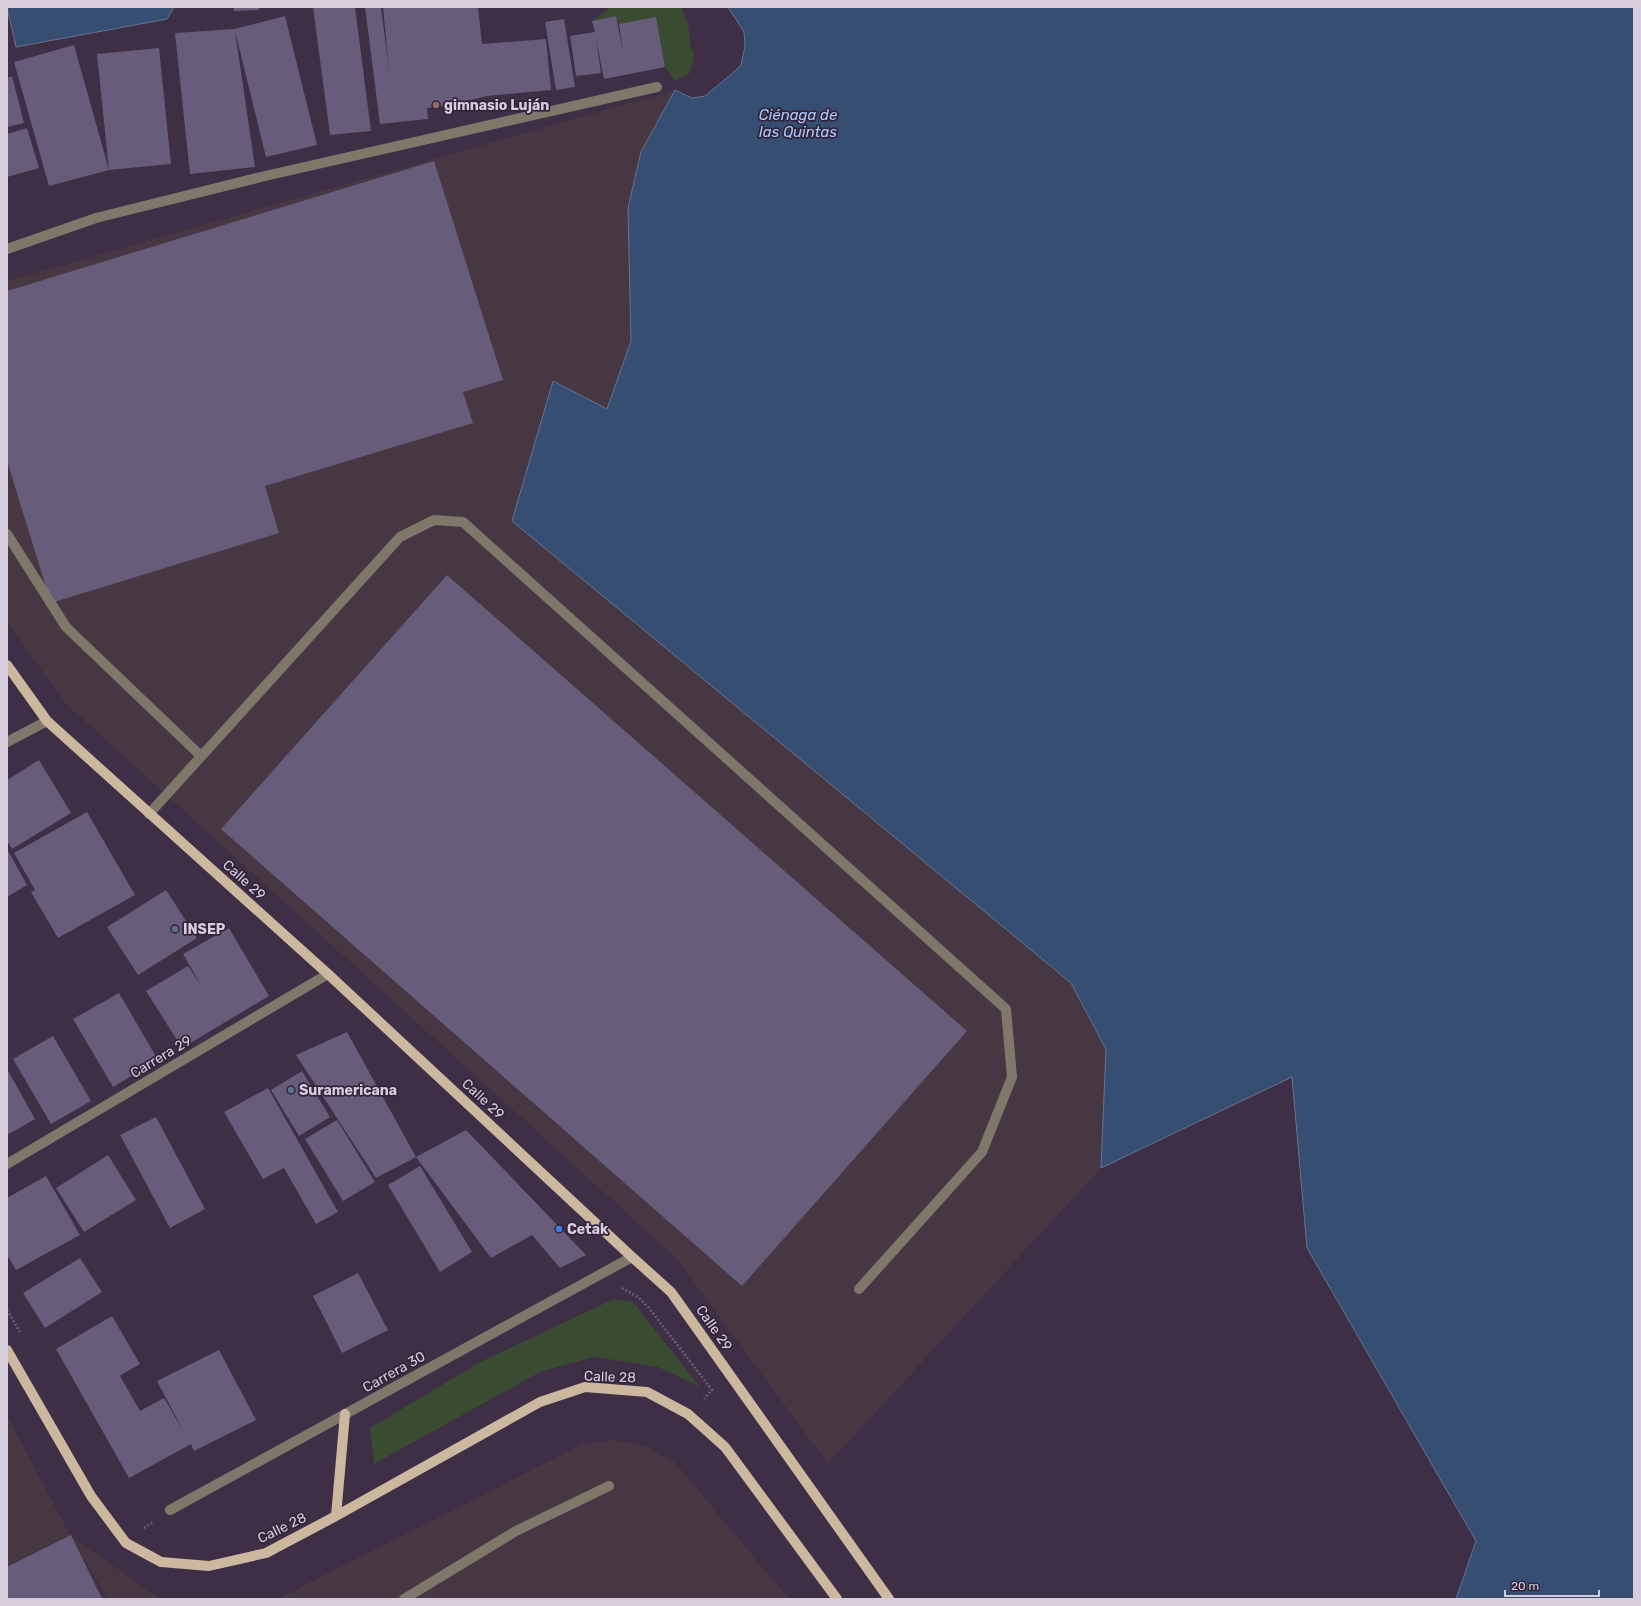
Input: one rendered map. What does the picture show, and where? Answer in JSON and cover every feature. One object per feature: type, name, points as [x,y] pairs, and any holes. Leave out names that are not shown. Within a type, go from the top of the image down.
[{"type":"main road","name":"Calle 29","points":[[7,665],[47,721],[328,974],[671,1292],[889,1599]]},
{"type":"main road","name":"Calle 28","points":[[7,1350],[91,1496],[126,1543],[161,1562],[209,1566],[266,1553],[336,1516],[540,1402],[585,1387],[647,1392],[688,1414],[725,1447],[837,1599]]},
{"type":"main road","points":[[336,1516],[345,1414]]},
{"type":"street","points":[[7,249],[96,218],[257,178],[657,87]]},
{"type":"street","points":[[149,814],[400,537],[434,520],[463,522],[1006,1009],[1012,1077],[982,1152],[860,1289]]},
{"type":"street","points":[[7,534],[66,627],[201,756]]},
{"type":"street","points":[[7,742],[47,721]]},
{"type":"street","name":"Carrera 29","points":[[7,1164],[328,974]]},
{"type":"street","name":"Carrera 30","points":[[170,1510],[632,1257]]},
{"type":"street","points":[[404,1599],[516,1531],[609,1486]]},
{"type":"path","points":[[7,1310],[22,1337]]},
{"type":"path","points":[[138,1524],[148,1533]]},
{"type":"shaded area","points":[[675,90],[641,152],[628,208],[631,341],[607,409],[553,381],[1071,983],[1107,1049],[1101,1168],[828,1464],[676,1258],[64,702],[7,621],[7,281]]},
{"type":"shaded area","points":[[7,1415],[70,1535],[160,1599],[107,1599],[72,1538],[104,1599],[7,1599]]},
{"type":"shaded area","points":[[614,1440],[645,1446],[675,1462],[789,1599],[277,1599],[583,1444]]},
{"type":"green space","points":[[609,7],[681,7],[688,23],[690,43],[694,57],[690,73],[675,81],[665,67],[656,18],[619,24],[615,16],[592,21],[609,9]]},
{"type":"green space","points":[[614,1299],[633,1302],[700,1387],[658,1367],[595,1357],[542,1371],[374,1464],[370,1428],[480,1362]]},
{"type":"water","points":[[7,7],[174,7],[167,19],[16,47]]},
{"type":"water","name":"Ciénaga de las Quintas","points":[[728,7],[1634,7],[1634,1599],[1456,1599],[1476,1541],[1307,1248],[1292,1077],[1101,1168],[1106,1049],[1071,983],[512,521],[553,381],[607,409],[631,341],[628,208],[641,152],[675,90],[692,98],[705,96],[741,65],[745,46],[744,32]]},
{"type":"building","points":[[234,7],[259,7],[259,10],[234,11]]},
{"type":"building","points":[[313,7],[355,7],[371,131],[330,135]]},
{"type":"building","points":[[365,7],[381,7],[389,71],[383,7],[478,7],[482,44],[546,39],[551,90],[487,96],[450,105],[427,108],[428,119],[380,124]]},
{"type":"building","points":[[285,16],[317,145],[266,157],[235,31],[255,167],[190,174],[175,33],[234,29]]},
{"type":"building","points":[[616,16],[623,53],[619,24],[656,17],[665,67],[604,79],[596,40],[601,73],[576,76],[570,36],[595,32],[592,21]]},
{"type":"building","points":[[564,19],[575,87],[556,90],[545,22]]},
{"type":"building","points":[[74,45],[109,170],[49,186],[14,62]]},
{"type":"building","points":[[159,48],[171,164],[109,170],[97,54]]},
{"type":"building","points":[[12,76],[24,123],[7,127],[7,78]]},
{"type":"building","points":[[27,128],[39,168],[7,177],[7,134]]},
{"type":"building","points":[[434,161],[503,380],[463,392],[473,423],[265,486],[279,533],[51,603],[7,461],[7,291]]},
{"type":"building","points":[[447,575],[967,1031],[742,1286],[221,829]]},
{"type":"building","points":[[39,760],[71,813],[12,849],[7,841],[7,780]]},
{"type":"building","points":[[87,812],[135,895],[58,938],[31,892],[35,890],[14,853]]},
{"type":"building","points":[[7,849],[27,885],[7,897]]},
{"type":"building","points":[[166,890],[197,938],[138,975],[107,927]]},
{"type":"building","points":[[229,928],[269,996],[182,1048],[146,991],[188,966],[201,985],[183,954]]},
{"type":"building","points":[[119,993],[158,1060],[113,1087],[73,1019]]},
{"type":"building","points":[[347,1032],[416,1157],[376,1178],[296,1055]]},
{"type":"building","points":[[53,1036],[91,1101],[51,1124],[13,1059]]},
{"type":"building","points":[[7,1069],[35,1119],[7,1135]]},
{"type":"building","points":[[302,1071],[330,1117],[299,1136],[271,1090]]},
{"type":"building","points":[[268,1088],[338,1212],[316,1224],[284,1168],[263,1179],[224,1112]]},
{"type":"building","points":[[156,1117],[205,1209],[170,1228],[120,1135]]},
{"type":"building","points":[[337,1120],[375,1182],[343,1201],[305,1139]]},
{"type":"building","points":[[466,1130],[586,1255],[560,1268],[532,1235],[491,1258],[416,1157]]},
{"type":"building","points":[[108,1155],[136,1200],[84,1232],[56,1188]]},
{"type":"building","points":[[420,1166],[472,1252],[440,1272],[388,1185]]},
{"type":"building","points":[[46,1176],[80,1235],[16,1270],[7,1255],[7,1198]]},
{"type":"building","points":[[80,1258],[102,1292],[45,1328],[23,1293]]},
{"type":"building","points":[[358,1273],[388,1330],[342,1353],[313,1296]]},
{"type":"building","points":[[112,1316],[140,1364],[116,1378],[120,1376],[140,1411],[164,1398],[184,1432],[157,1381],[219,1350],[256,1420],[194,1451],[191,1444],[129,1478],[56,1349]]},
{"type":"building","points":[[71,1535],[102,1599],[7,1599],[7,1567]]},
{"type":"place","name":"gimnasio Luján","points":[[436,105]]},
{"type":"place","name":"INSEP","points":[[175,929]]},
{"type":"place","name":"Suramericana","points":[[291,1090]]},
{"type":"place","name":"Cetak","points":[[559,1229]]}]
